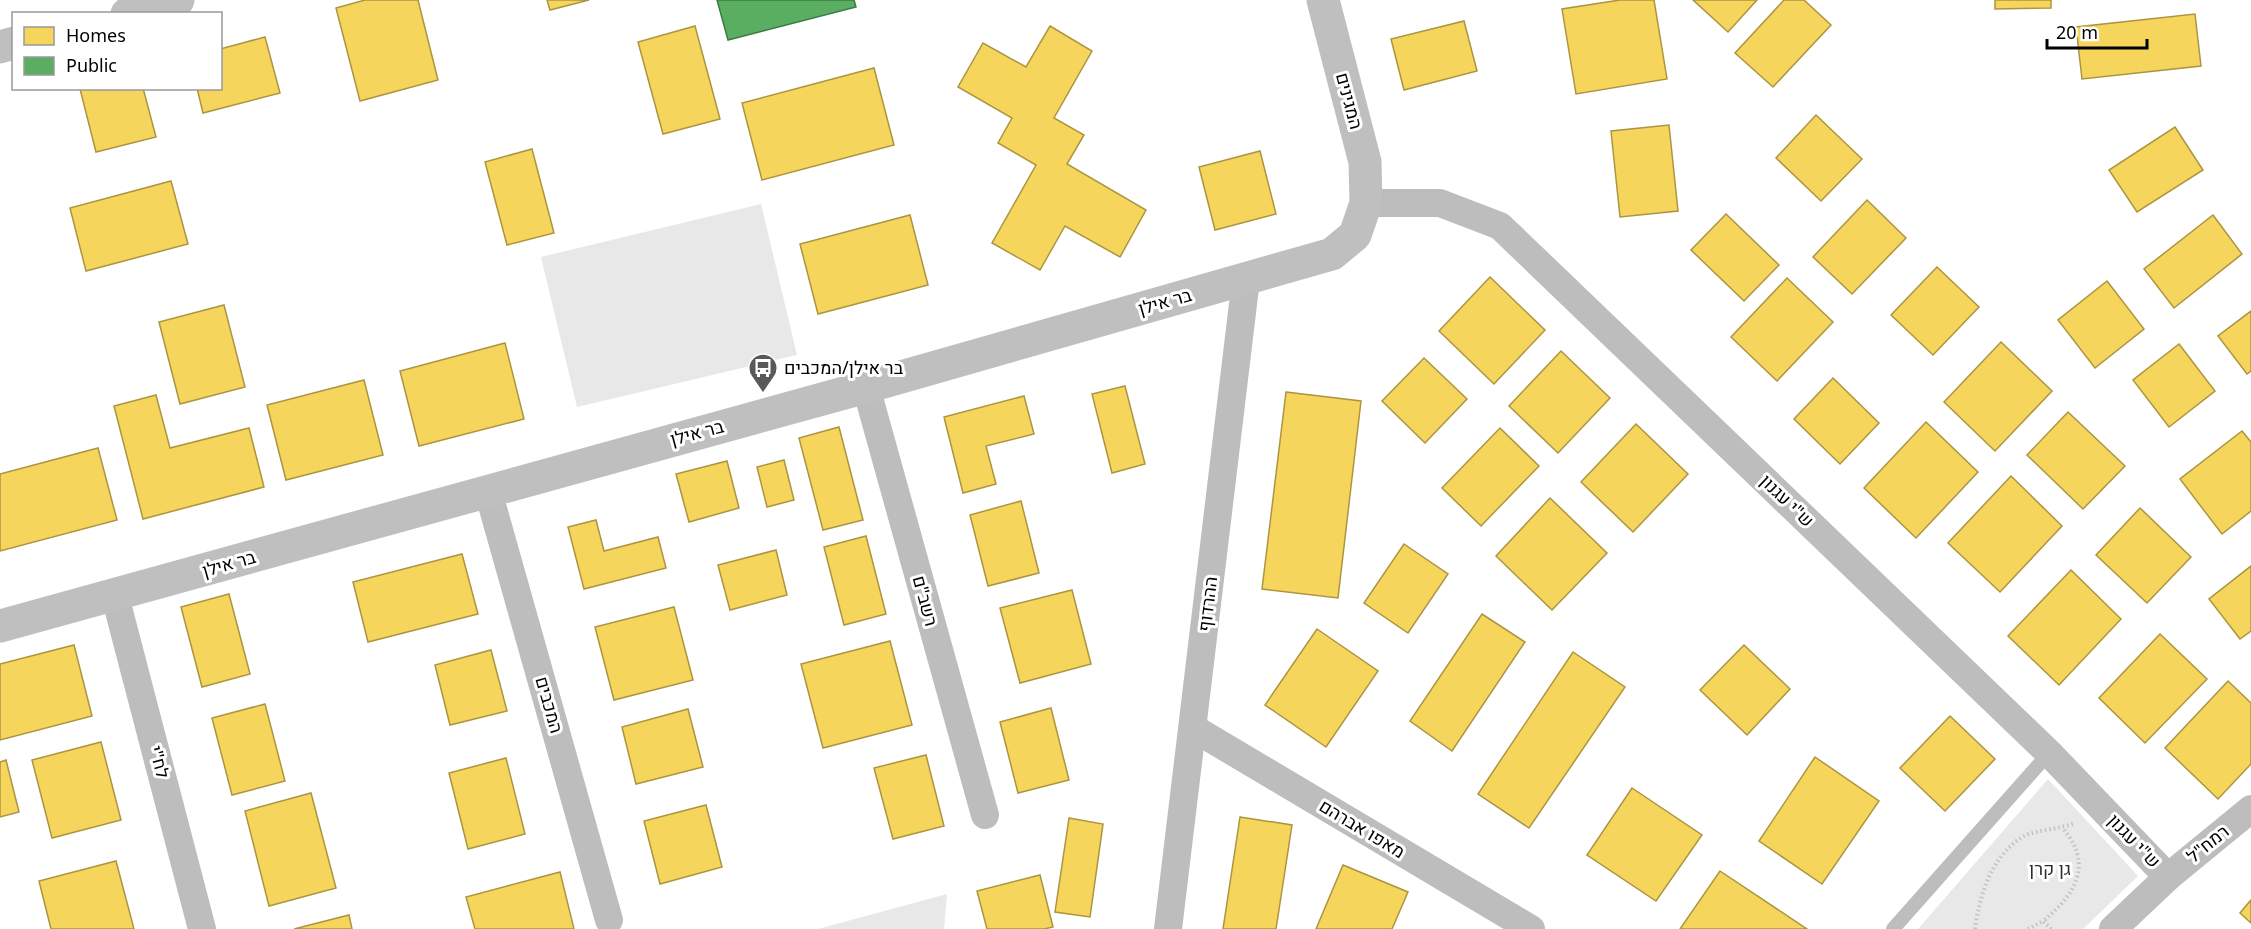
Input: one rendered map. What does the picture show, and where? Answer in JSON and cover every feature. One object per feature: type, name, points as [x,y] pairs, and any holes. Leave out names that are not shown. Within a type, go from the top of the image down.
[{"type":"street","points":[[134,12],[178,0]]},
{"type":"street","name":"המגינים","points":[[1323,0],[1365,162],[1366,203]]},
{"type":"street","name":"בר אילן","points":[[0,627],[866,387],[1332,254],[1355,235],[1366,203]]},
{"type":"street","name":"ש\"י עגנון","points":[[1366,203],[1440,204],[1500,226],[2049,753],[2168,877]]},
{"type":"street","name":"ההרדוף","points":[[1168,929],[1246,279]]},
{"type":"street","name":"רשב\"ם","points":[[866,387],[985,815]]},
{"type":"street","name":"המכבים","points":[[488,491],[609,920]]},
{"type":"street","name":"לח\"י","points":[[115,596],[202,929]]},
{"type":"street","name":"מאפו אברהם","points":[[1193,728],[1531,929]]},
{"type":"street","name":"רמח\"ל","points":[[2113,929],[2168,877],[2251,809]]},
{"type":"lane","points":[[1893,929],[2049,753]]},
{"type":"path","points":[[1975,929],[1978,908],[1988,874],[2005,853],[2025,836],[2063,828],[2084,820],[2100,806]]},
{"type":"path","points":[[2028,929],[2059,908],[2079,879],[2077,852],[2063,828]]},
{"type":"path","points":[[2043,921],[2051,929]]},
{"type":"green space","points":[[761,204],[797,355],[577,407],[541,257]]},
{"type":"green space","name":"גן קרן","points":[[2048,779],[2138,876],[2083,929],[1918,929]]},
{"type":"green space","points":[[947,894],[944,929],[818,929]]},
{"type":"building: Homes","points":[[365,0],[418,0],[438,80],[360,101],[336,8]]},
{"type":"building: Homes","points":[[547,0],[589,0],[550,10]]},
{"type":"building: Homes","points":[[1620,0],[1654,0],[1667,79],[1576,94],[1562,9]]},
{"type":"building: Homes","points":[[1693,0],[1757,0],[1728,32]]},
{"type":"building: Homes","points":[[1784,0],[1804,0],[1831,25],[1773,87],[1735,53]]},
{"type":"building: Homes","points":[[1995,0],[2051,0],[2051,8],[1995,9]]},
{"type":"building: Homes","points":[[2195,14],[2201,66],[2082,79],[2076,27]]},
{"type":"building: Homes","points":[[1464,21],[1477,71],[1404,90],[1391,39]]},
{"type":"building: Homes","points":[[695,26],[720,119],[663,134],[638,42]]},
{"type":"building: Homes","points":[[1050,26],[1092,51],[1054,118],[1084,135],[1067,164],[1146,210],[1120,257],[1065,226],[1040,270],[992,243],[1036,165],[998,143],[1012,118],[958,87],[983,43],[1026,67]]},
{"type":"building: Homes","points":[[265,37],[280,93],[203,113],[197,90],[222,90],[222,48]]},
{"type":"building: Homes","points":[[874,68],[894,145],[762,180],[742,103]]},
{"type":"building: Homes","points":[[80,90],[144,90],[156,137],[96,152]]},
{"type":"building: Homes","points":[[1816,115],[1862,159],[1821,201],[1776,158]]},
{"type":"building: Homes","points":[[1669,125],[1678,211],[1620,217],[1611,131]]},
{"type":"building: Homes","points":[[2175,127],[2203,170],[2137,212],[2109,170]]},
{"type":"building: Homes","points":[[532,149],[554,233],[507,245],[485,162]]},
{"type":"building: Homes","points":[[1260,151],[1276,214],[1215,230],[1199,167]]},
{"type":"building: Homes","points":[[171,181],[188,244],[86,271],[70,208]]},
{"type":"building: Homes","points":[[1867,200],[1906,238],[1852,294],[1813,257]]},
{"type":"building: Homes","points":[[1726,214],[1779,265],[1744,301],[1691,250]]},
{"type":"building: Homes","points":[[910,215],[928,285],[818,314],[800,244]]},
{"type":"building: Homes","points":[[2213,215],[2242,254],[2174,308],[2144,269]]},
{"type":"building: Homes","points":[[1937,267],[1979,307],[1933,355],[1891,315]]},
{"type":"building: Homes","points":[[1490,277],[1545,330],[1494,384],[1439,331]]},
{"type":"building: Homes","points":[[1787,278],[1833,322],[1777,381],[1731,337]]},
{"type":"building: Homes","points":[[2107,281],[2144,329],[2095,368],[2058,320]]},
{"type":"building: Homes","points":[[224,305],[245,387],[180,404],[159,322]]},
{"type":"building: Homes","points":[[2251,311],[2251,371],[2247,374],[2218,336]]},
{"type":"building: Homes","points":[[2001,342],[2052,391],[1995,451],[1944,402]]},
{"type":"building: Homes","points":[[505,343],[524,419],[419,446],[400,371]]},
{"type":"building: Homes","points":[[2179,344],[2215,391],[2169,427],[2133,380]]},
{"type":"building: Homes","points":[[1561,351],[1610,398],[1558,453],[1509,406]]},
{"type":"building: Homes","points":[[1424,358],[1467,399],[1425,443],[1382,401]]},
{"type":"building: Homes","points":[[1833,378],[1879,423],[1840,464],[1794,419]]},
{"type":"building: Homes","points":[[364,380],[383,455],[286,480],[267,405]]},
{"type":"building: Homes","points":[[1125,386],[1145,464],[1112,473],[1092,394]]},
{"type":"building: Homes","points":[[1286,392],[1361,401],[1338,598],[1262,589]]},
{"type":"building: Homes","points":[[156,395],[170,448],[249,428],[264,487],[143,519],[114,406]]},
{"type":"building: Homes","points":[[1024,396],[1034,434],[986,446],[996,484],[963,493],[944,417]]},
{"type":"building: Homes","points":[[2068,412],[2125,466],[2083,509],[2027,455]]},
{"type":"building: Homes","points":[[1926,422],[1978,472],[1916,538],[1864,488]]},
{"type":"building: Homes","points":[[1636,424],[1688,474],[1633,532],[1581,482]]},
{"type":"building: Homes","points":[[839,427],[863,520],[823,530],[799,438]]},
{"type":"building: Homes","points":[[1500,428],[1539,466],[1481,526],[1442,488]]},
{"type":"building: Homes","points":[[2242,431],[2251,442],[2251,511],[2222,534],[2180,479]]},
{"type":"building: Homes","points":[[98,448],[117,520],[0,551],[0,474]]},
{"type":"building: Homes","points":[[784,460],[794,500],[767,507],[757,467]]},
{"type":"building: Homes","points":[[727,461],[739,508],[689,522],[676,474]]},
{"type":"building: Homes","points":[[2011,476],[2062,526],[2000,592],[1948,543]]},
{"type":"building: Homes","points":[[1550,498],[1607,553],[1552,610],[1496,556]]},
{"type":"building: Homes","points":[[1021,501],[1039,573],[988,586],[970,515]]},
{"type":"building: Homes","points":[[2140,508],[2191,557],[2147,603],[2096,555]]},
{"type":"building: Homes","points":[[596,520],[604,551],[658,537],[666,568],[584,589],[568,527]]},
{"type":"building: Homes","points":[[866,536],[886,614],[844,625],[824,547]]},
{"type":"building: Homes","points":[[1404,544],[1448,574],[1408,633],[1364,603]]},
{"type":"building: Homes","points":[[776,550],[787,595],[730,610],[718,565]]},
{"type":"building: Homes","points":[[462,554],[478,614],[368,642],[353,582]]},
{"type":"building: Homes","points":[[2251,566],[2251,631],[2240,639],[2209,599]]},
{"type":"building: Homes","points":[[2071,570],[2121,619],[2059,685],[2008,636]]},
{"type":"building: Homes","points":[[1072,590],[1091,664],[1020,683],[1000,608]]},
{"type":"building: Homes","points":[[229,594],[250,674],[202,687],[181,607]]},
{"type":"building: Homes","points":[[674,607],[693,680],[614,700],[595,627]]},
{"type":"building: Homes","points":[[1482,614],[1525,642],[1452,751],[1410,721]]},
{"type":"building: Homes","points":[[1317,629],[1378,671],[1326,747],[1265,705]]},
{"type":"building: Homes","points":[[2160,634],[2207,679],[2145,743],[2099,698]]},
{"type":"building: Homes","points":[[890,641],[912,725],[823,748],[801,664]]},
{"type":"building: Homes","points":[[74,645],[92,716],[0,740],[0,664]]},
{"type":"building: Homes","points":[[1744,645],[1790,689],[1747,735],[1700,690]]},
{"type":"building: Homes","points":[[491,650],[507,711],[450,725],[435,665]]},
{"type":"building: Homes","points":[[1573,652],[1625,687],[1529,828],[1478,794]]},
{"type":"building: Homes","points":[[2228,681],[2251,703],[2251,764],[2218,799],[2165,748]]},
{"type":"building: Homes","points":[[265,704],[285,781],[232,795],[212,718]]},
{"type":"building: Homes","points":[[1051,708],[1069,780],[1018,793],[1000,722]]},
{"type":"building: Homes","points":[[688,709],[703,767],[636,784],[622,727]]},
{"type":"building: Homes","points":[[1950,716],[1995,759],[1945,811],[1900,768]]},
{"type":"building: Homes","points":[[101,742],[121,820],[52,838],[32,760]]},
{"type":"building: Homes","points":[[926,755],[944,826],[893,839],[874,768]]},
{"type":"building: Homes","points":[[1815,757],[1879,801],[1822,884],[1759,841]]},
{"type":"building: Homes","points":[[506,758],[525,834],[468,849],[449,773]]},
{"type":"building: Homes","points":[[6,760],[19,812],[0,817],[0,762]]},
{"type":"building: Homes","points":[[1632,788],[1702,835],[1656,901],[1587,855]]},
{"type":"building: Homes","points":[[311,793],[336,888],[269,906],[245,811]]},
{"type":"building: Homes","points":[[706,805],[722,867],[660,884],[644,821]]},
{"type":"building: Homes","points":[[1240,817],[1292,825],[1276,929],[1223,929]]},
{"type":"building: Homes","points":[[1069,818],[1103,824],[1090,917],[1055,912]]},
{"type":"building: Homes","points":[[116,861],[134,929],[51,929],[39,881]]},
{"type":"building: Homes","points":[[1343,865],[1408,892],[1392,929],[1316,929]]},
{"type":"building: Homes","points":[[1720,871],[1807,929],[1680,929]]},
{"type":"building: Homes","points":[[560,872],[574,929],[475,929],[466,897]]},
{"type":"building: Homes","points":[[1040,875],[1053,927],[987,929],[977,891]]},
{"type":"building: Homes","points":[[2251,900],[2251,923],[2240,913]]},
{"type":"building: Homes","points":[[349,915],[352,929],[294,929]]},
{"type":"building: Public","points":[[717,0],[854,0],[856,7],[728,40]]},
{"type":"place","name":"בר אילן/המכבים","points":[[763,394]]}]
